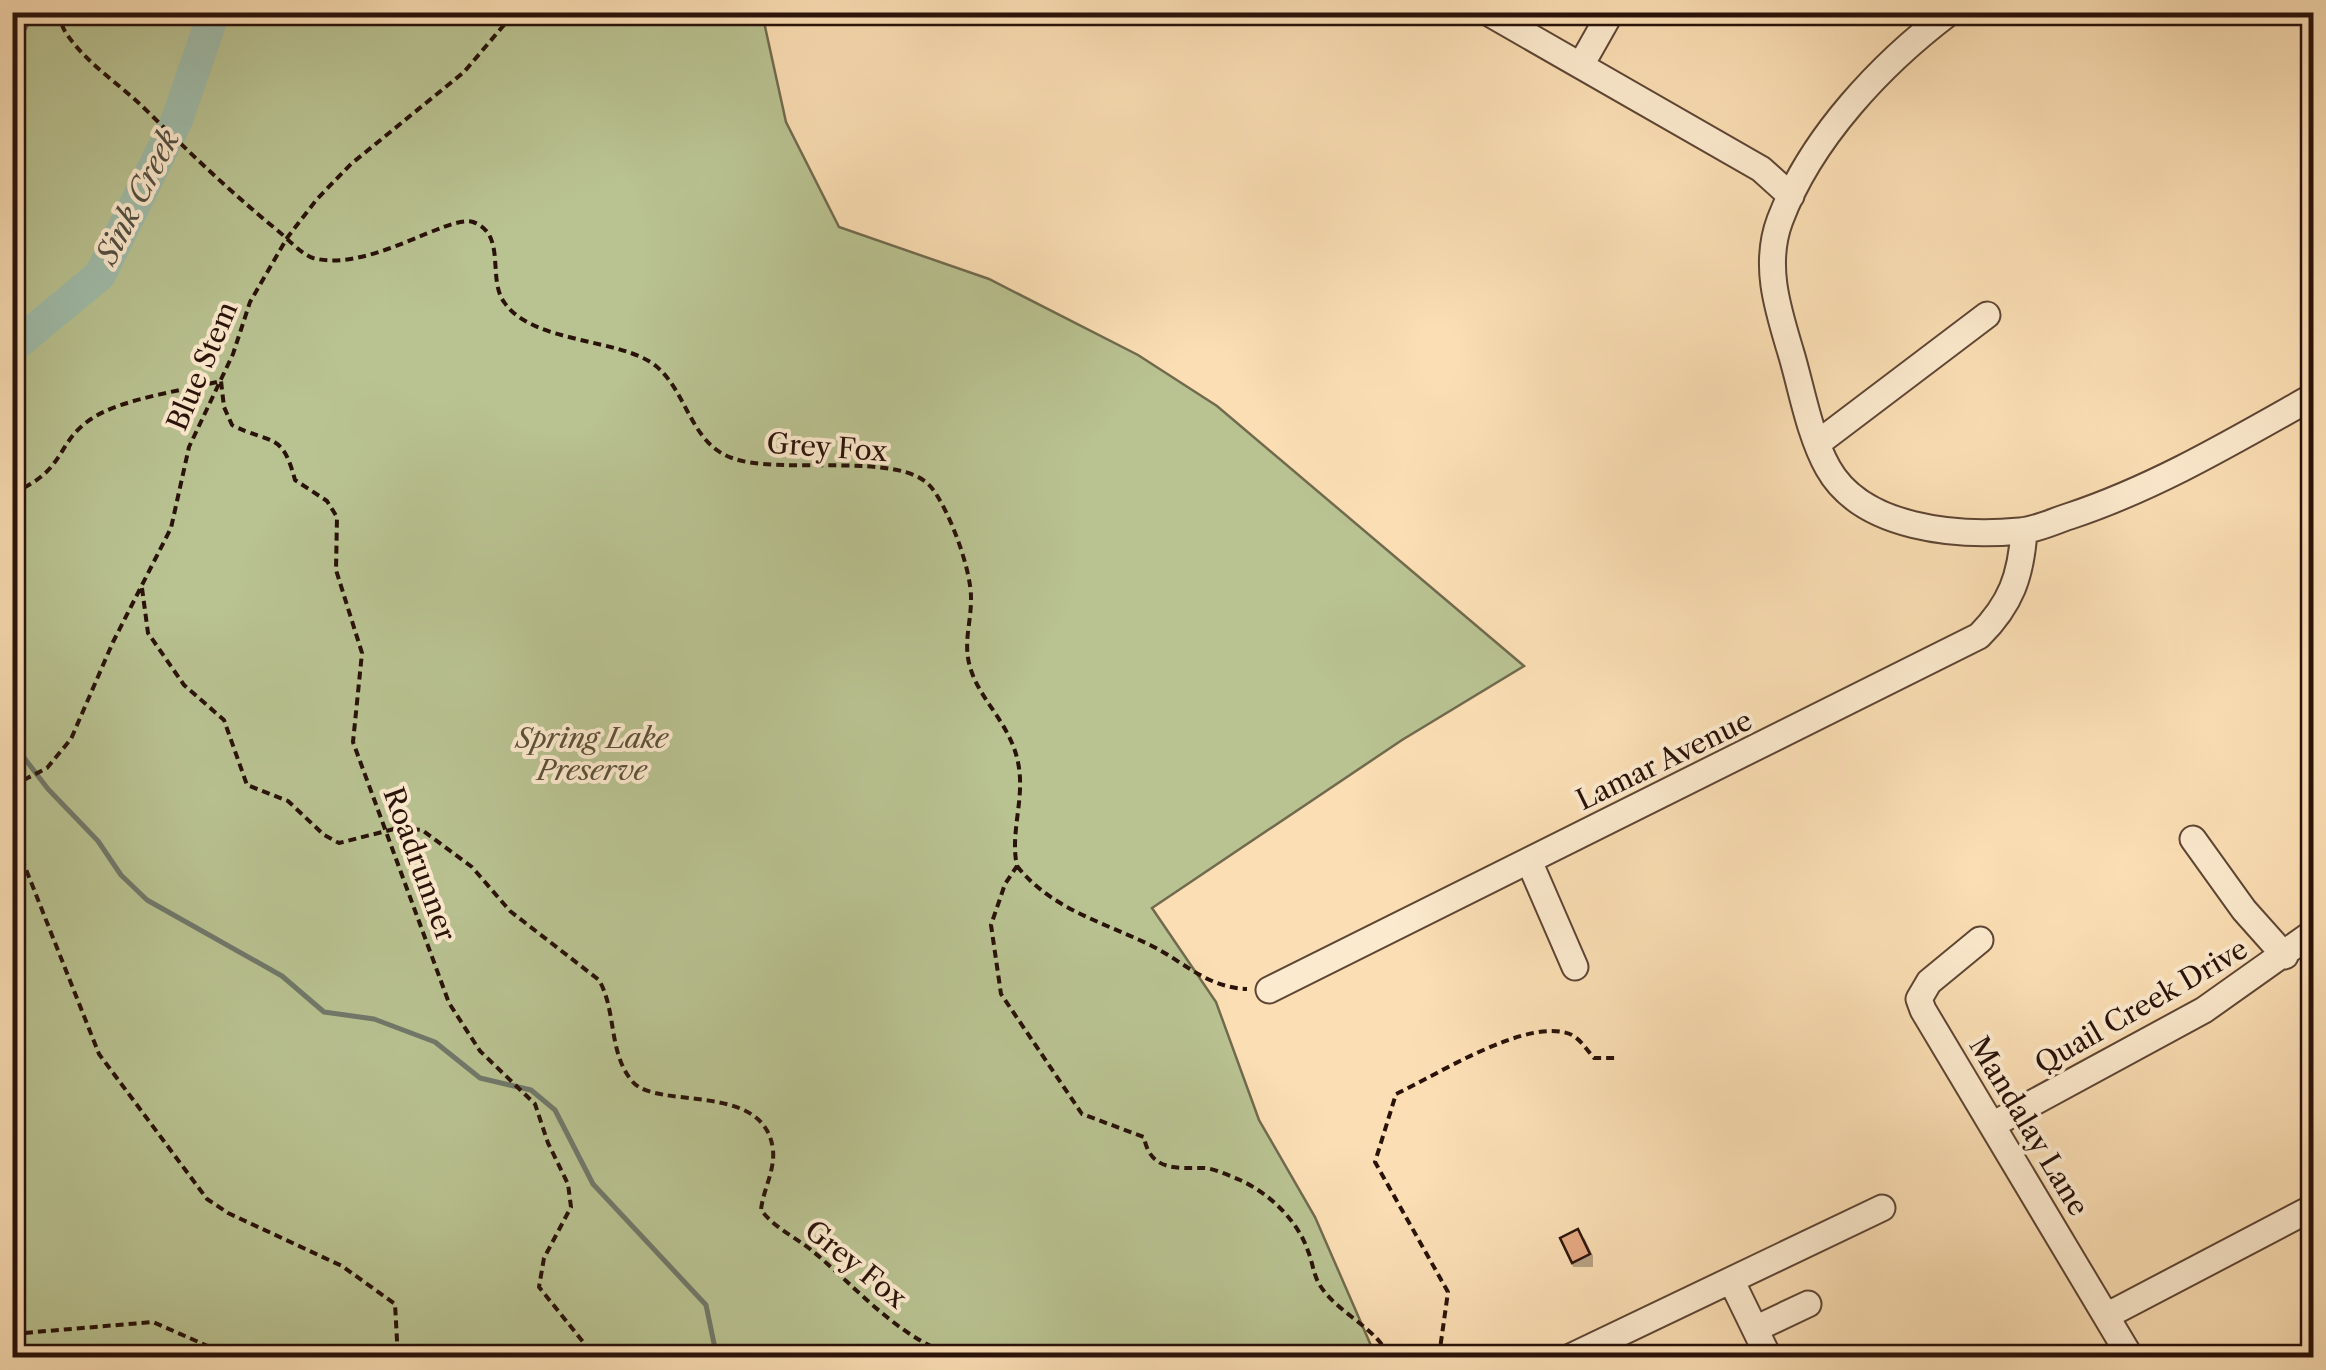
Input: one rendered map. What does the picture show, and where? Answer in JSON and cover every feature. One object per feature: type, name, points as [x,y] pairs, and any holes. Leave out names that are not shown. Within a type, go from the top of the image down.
[{"type":"street","points":[[1487,12],[1762,168],[1791,196]]},
{"type":"street","points":[[1580,66],[1611,12]]},
{"type":"street","points":[[1950,12],[1880,74],[1836,123],[1791,196],[1772,255],[1774,300],[1829,470],[1852,493],[1882,513],[1928,528],[2024,531],[2144,489],[2314,396]]},
{"type":"street","points":[[1818,442],[1987,315]]},
{"type":"street","name":"Lamar Avenue","points":[[1269,990],[1979,636],[2004,612],[2022,571],[2024,531]]},
{"type":"street","points":[[2193,839],[2244,910],[2285,956]]},
{"type":"street","points":[[1529,860],[1576,968]]},
{"type":"street","name":"Quail Creek Drive","points":[[1994,1124],[2204,1010],[2314,932]]},
{"type":"street","name":"Mandalay Lane","points":[[1980,940],[1929,982],[1919,1000],[2131,1358]]},
{"type":"street","points":[[2108,1315],[2314,1207]]},
{"type":"street","points":[[1568,1358],[1882,1208]]},
{"type":"street","points":[[1732,1282],[1769,1358]]},
{"type":"street","points":[[1755,1329],[1808,1304]]},
{"type":"path","points":[[58,12],[66,33],[98,68],[204,171],[287,238]]},
{"type":"path","name":"Blue Stem","points":[[12,786],[47,768],[66,747],[171,528],[189,446],[220,381],[250,302],[287,238],[340,176],[464,72],[515,12]]},
{"type":"path","name":"Grey Fox","points":[[287,238],[312,258],[357,258],[389,252],[457,222],[472,222],[488,232],[494,245],[495,280],[504,304],[520,316],[576,340],[638,356],[656,366],[712,448],[731,458],[771,467],[884,466],[927,482],[947,509],[972,597],[965,645],[970,671],[1004,721],[1019,766],[1014,852],[1017,866],[1005,884],[990,925],[1001,994],[1082,1114],[1144,1137],[1146,1150],[1160,1165],[1187,1172],[1205,1168],[1252,1186],[1288,1215],[1310,1254],[1322,1290],[1383,1342],[1390,1358]]},
{"type":"path","points":[[12,493],[34,484],[54,469],[90,419],[220,381]]},
{"type":"path","name":"Roadrunner","points":[[220,381],[232,425],[251,434],[276,438],[287,451],[295,480],[327,502],[337,517],[336,570],[362,653],[353,742],[449,1003],[480,1051],[536,1104],[548,1143],[568,1184],[571,1206],[566,1224],[544,1258],[539,1287],[596,1358]]},
{"type":"path","name":"Grey Fox","points":[[142,588],[148,633],[184,685],[224,720],[248,785],[288,801],[324,835],[339,843],[387,831],[422,830],[472,866],[510,911],[599,980],[607,994],[617,1054],[633,1084],[654,1093],[702,1096],[760,1123],[773,1146],[761,1210],[772,1224],[807,1246],[910,1334],[944,1354],[965,1358]]},
{"type":"path","points":[[12,834],[75,1002],[122,1091],[208,1199],[228,1213],[298,1242],[383,1292],[396,1304],[398,1358]]},
{"type":"path","points":[[1017,866],[1029,882],[1068,910],[1154,947],[1198,978],[1231,988],[1269,990]]},
{"type":"path","points":[[1421,1358],[1440,1348],[1448,1292],[1375,1162],[1396,1094],[1526,1032],[1558,1030],[1576,1037],[1594,1058],[1618,1058]]},
{"type":"path","points":[[12,1334],[153,1322],[235,1358]]},
{"type":"green space","name":"Spring Lake Preserve","points":[[35,12],[762,13],[786,122],[839,227],[989,279],[1138,355],[1217,406],[1524,666],[1402,740],[1152,908],[1216,1002],[1259,1120],[1315,1217],[1376,1357],[13,1357],[12,54]]},
{"type":"building","points":[[1578,1229],[1590,1254],[1572,1263],[1560,1238]]},
{"type":"waterway","name":"Sink Creek","points":[[12,348],[100,275],[177,120],[214,12]]},
{"type":"waterway","points":[[12,742],[48,789],[98,841],[121,875],[147,900],[282,976],[324,1012],[374,1019],[435,1042],[480,1078],[531,1090],[555,1110],[593,1184],[706,1305],[717,1358]]}]
